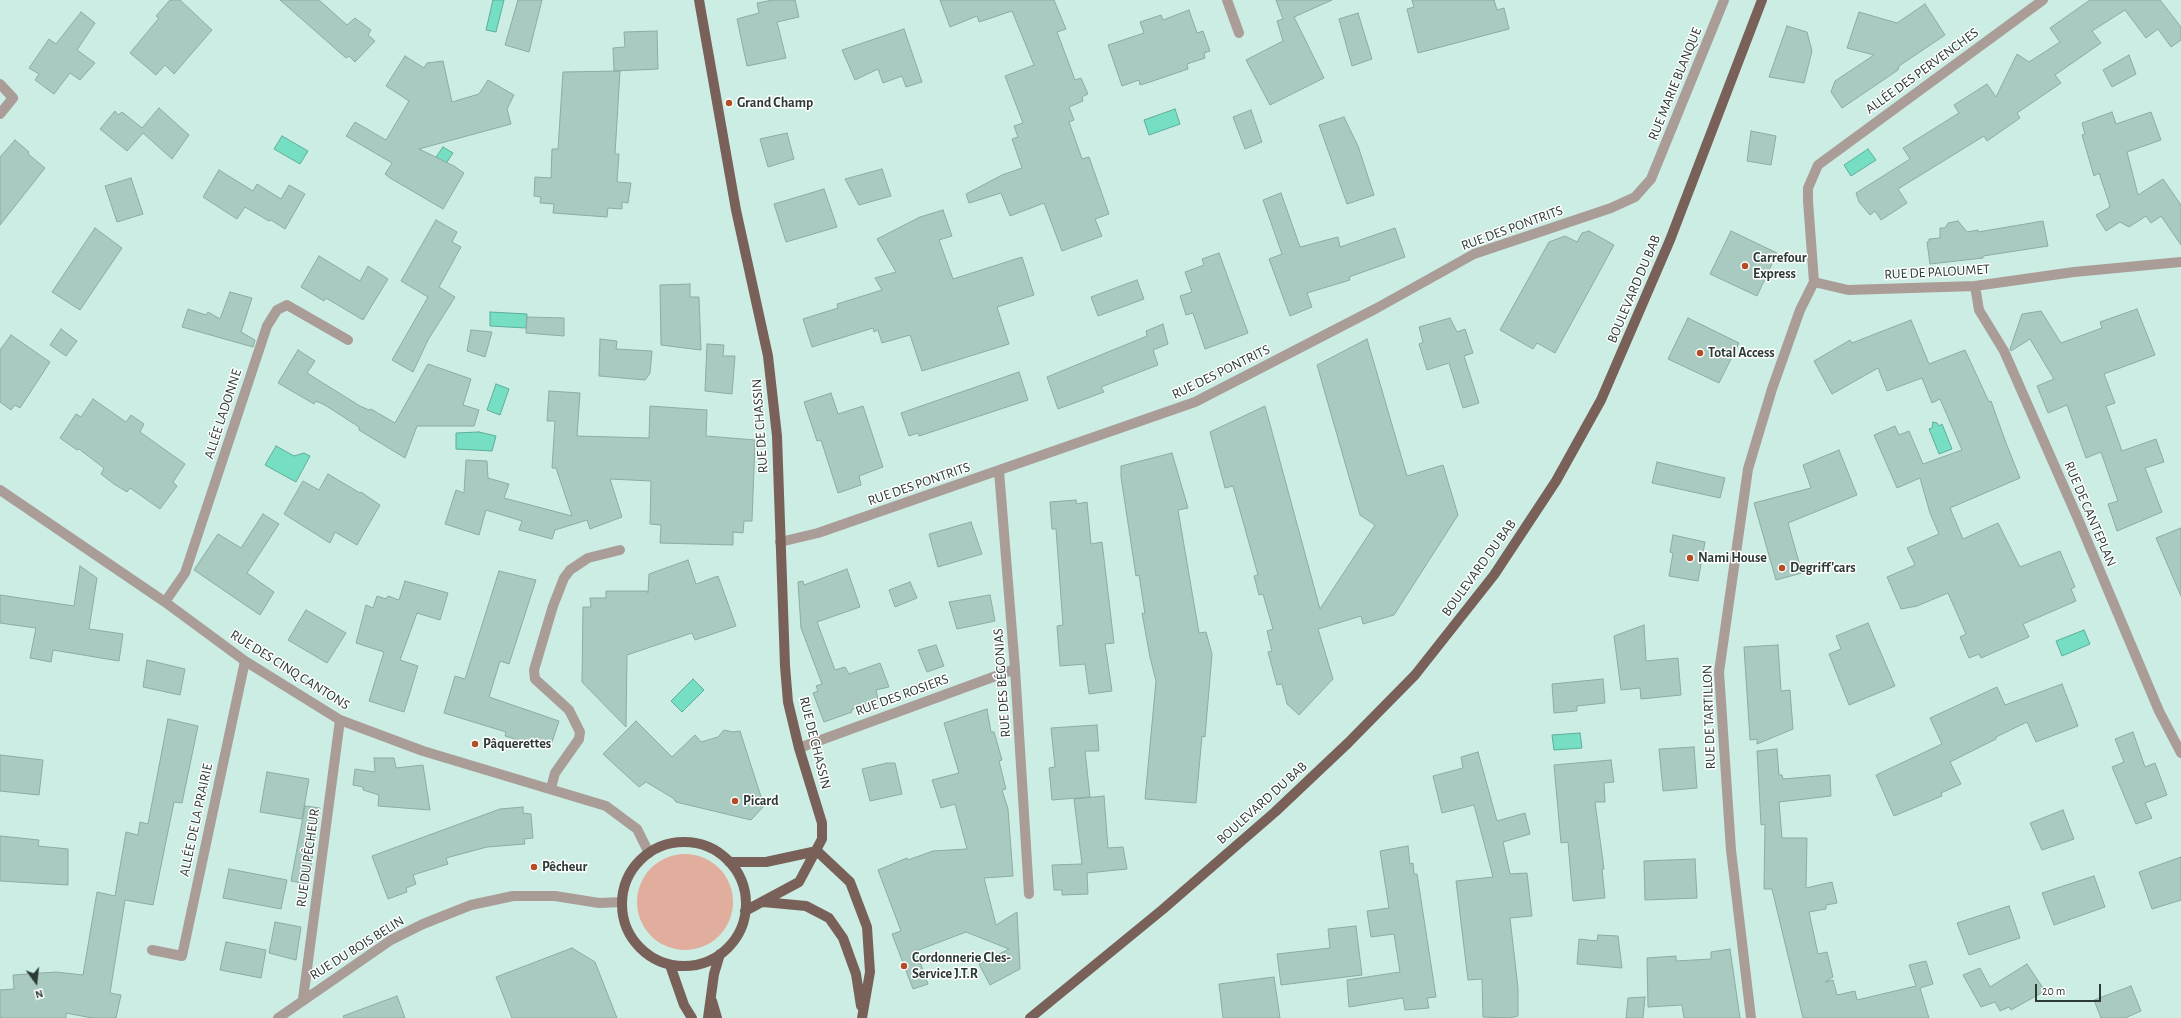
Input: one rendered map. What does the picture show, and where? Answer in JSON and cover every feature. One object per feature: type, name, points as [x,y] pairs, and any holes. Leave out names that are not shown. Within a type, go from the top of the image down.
[{"type":"main road","name":"RUE DE CHASSIN","points":[[699,0],[735,204],[768,356],[777,436],[785,666],[788,702],[799,748],[822,824],[822,839],[817,851],[799,882],[745,911]]},
{"type":"main road","name":"BOULEVARD DU BAB","points":[[1030,1018],[1162,910],[1274,812],[1348,743],[1415,676],[1494,576],[1556,481],[1601,400],[1670,240],[1762,0]]},
{"type":"main road","points":[[682,842],[700,844],[716,851],[729,862],[740,877],[745,894],[745,911],[737,935],[730,946],[705,963],[687,966],[670,964],[654,959],[640,948],[630,935],[623,918],[622,902],[626,883],[635,866],[649,853],[665,845],[682,842]]},
{"type":"main road","points":[[729,862],[766,862],[817,851],[850,882],[867,927],[870,972],[863,1017]]},
{"type":"main road","points":[[763,902],[806,906],[829,918],[843,938],[856,974],[863,1017]]},
{"type":"main road","points":[[708,1018],[714,974],[720,954]]},
{"type":"main road","points":[[670,964],[684,1005],[692,1018]]},
{"type":"main road","points":[[711,996],[718,1018]]},
{"type":"street","points":[[1227,0],[1239,33]]},
{"type":"street","name":"RUE MARIE BLANQUE","points":[[1651,179],[1724,0]]},
{"type":"street","name":"ALLÉE DES PERVENCHES","points":[[1814,282],[1808,188],[1818,165],[2043,0]]},
{"type":"street","points":[[0,84],[13,98],[0,114]]},
{"type":"street","name":"RUE DES PONTRITS","points":[[780,542],[818,533],[1196,402],[1377,308],[1474,254],[1611,208],[1635,197],[1651,179]]},
{"type":"street","name":"RUE DE PALOUMET","points":[[1814,282],[1848,290],[1975,286],[2074,272],[2181,262]]},
{"type":"street","name":"RUE DE TARTILLON","points":[[1751,1018],[1731,850],[1719,672],[1748,469],[1772,389],[1794,324],[1814,282]]},
{"type":"street","name":"RUE DE CANTEPLAN","points":[[1975,286],[1979,310],[2004,351],[2078,519],[2156,704],[2181,754]]},
{"type":"street","name":"ALLÉE LADONNE","points":[[165,602],[185,573],[267,326],[277,310],[287,305],[348,340]]},
{"type":"street","name":"RUE DES BÉGONIAS","points":[[999,471],[1015,669],[1029,894]]},
{"type":"street","name":"RUE DES CINQ CANTONS","points":[[0,490],[165,602],[245,661],[340,720],[423,751],[606,806],[622,816],[636,829],[649,853]]},
{"type":"street","points":[[550,788],[555,773],[579,739],[580,732],[569,710],[535,679],[534,670],[537,658],[553,606],[567,574],[577,564],[588,558],[620,550]]},
{"type":"street","name":"ALLÉE DE LA PRAIRIE","points":[[152,950],[182,956],[245,661]]},
{"type":"street","name":"RUE DES ROSIERS","points":[[799,748],[1015,669]]},
{"type":"street","name":"RUE DU PÊCHEUR","points":[[303,999],[340,720]]},
{"type":"street","name":"RUE DU BOIS BELIN","points":[[278,1018],[303,999],[391,940],[423,924],[471,905],[513,896],[555,896],[599,903],[622,902]]},
{"type":"shaded area","points":[[493,0],[504,0],[496,32],[486,30]]},
{"type":"shaded area","points":[[1175,109],[1180,124],[1149,135],[1144,120]]},
{"type":"shaded area","points":[[282,136],[308,151],[300,164],[274,149]]},
{"type":"shaded area","points":[[443,147],[453,153],[439,174],[429,167]]},
{"type":"shaded area","points":[[1868,149],[1876,160],[1851,176],[1844,165]]},
{"type":"shaded area","points":[[490,312],[527,314],[526,328],[490,326]]},
{"type":"shaded area","points":[[496,384],[509,389],[500,415],[487,410]]},
{"type":"shaded area","points":[[1933,422],[1937,423],[1939,426],[1942,424],[1952,449],[1939,454],[1929,429],[1932,428]]},
{"type":"shaded area","points":[[479,432],[496,436],[492,451],[456,449],[456,433]]},
{"type":"shaded area","points":[[276,446],[294,456],[304,453],[310,456],[296,482],[265,465]]},
{"type":"shaded area","points":[[2084,630],[2090,644],[2062,656],[2056,641]]},
{"type":"shaded area","points":[[693,679],[704,690],[682,712],[671,701]]},
{"type":"shaded area","points":[[1580,733],[1582,748],[1554,750],[1552,735]]},
{"type":"shaded area","points":[[685,854],[703,858],[719,868],[729,884],[733,902],[729,920],[719,936],[703,946],[685,950],[667,946],[651,936],[641,920],[637,902],[641,884],[651,868],[667,858]]},
{"type":"building","points":[[170,0],[180,0],[212,30],[174,74],[165,65],[156,75],[130,53],[159,18],[156,16]]},
{"type":"building","points":[[280,0],[319,0],[347,25],[355,18],[371,30],[368,35],[375,41],[355,62],[349,56],[346,58]]},
{"type":"building","points":[[518,0],[542,0],[529,52],[505,45]]},
{"type":"building","points":[[773,0],[795,0],[799,17],[777,22],[786,58],[747,66],[737,19],[759,13],[757,3]]},
{"type":"building","points":[[940,0],[1054,0],[1066,29],[1057,32],[1075,80],[1081,78],[1088,94],[1082,97],[1083,101],[1069,107],[1074,120],[1069,122],[1082,159],[1089,157],[1109,214],[1095,219],[1102,236],[1062,251],[1044,203],[1010,216],[1001,193],[969,203],[966,194],[1002,175],[1022,168],[1012,139],[1018,137],[1014,126],[1023,123],[1005,76],[1034,65],[1012,11],[979,22],[977,16],[950,27]]},
{"type":"building","points":[[1276,0],[1332,0],[1294,17],[1324,78],[1270,105],[1246,60],[1283,41],[1277,21],[1283,19]]},
{"type":"building","points":[[1412,0],[1494,0],[1497,10],[1504,8],[1509,29],[1418,53],[1407,9],[1414,7]]},
{"type":"building","points":[[2090,0],[2160,0],[2181,27],[2181,40],[2171,47],[2158,29],[2146,38],[2125,10],[2092,31],[2101,43],[2055,75],[2061,83],[2017,113],[2020,118],[1987,141],[1984,136],[1898,189],[1907,203],[1881,220],[1875,211],[1870,215],[1859,202],[1856,193],[1910,159],[1903,148],[1959,113],[1954,105],[1987,84],[1996,97],[2017,54],[2029,62],[2060,42],[2050,28]]},
{"type":"building","points":[[1925,4],[1945,35],[1899,66],[1898,70],[1842,108],[1831,92],[1835,81],[1874,55],[1847,48],[1859,12],[1897,23]]},
{"type":"building","points":[[1189,10],[1197,33],[1203,31],[1210,51],[1204,53],[1205,58],[1187,64],[1188,69],[1150,82],[1140,85],[1139,80],[1122,86],[1108,45],[1144,33],[1140,22],[1161,15],[1163,20]]},
{"type":"building","points":[[81,12],[95,23],[77,50],[95,63],[80,80],[70,73],[54,94],[35,80],[39,74],[29,68],[49,39],[56,44]]},
{"type":"building","points":[[1358,13],[1372,59],[1352,66],[1339,19]]},
{"type":"building","points":[[1787,26],[1807,32],[1812,51],[1804,83],[1769,77]]},
{"type":"building","points":[[904,29],[922,82],[906,87],[902,76],[883,83],[878,69],[855,80],[842,50]]},
{"type":"building","points":[[657,31],[658,69],[614,71],[613,48],[625,47],[624,32]]},
{"type":"building","points":[[2129,55],[2136,74],[2112,87],[2103,70]]},
{"type":"building","points":[[405,56],[424,68],[427,63],[443,61],[452,102],[479,94],[488,80],[514,95],[507,109],[511,124],[419,149],[454,166],[464,173],[443,209],[390,178],[385,174],[392,163],[346,136],[355,122],[386,140],[409,101],[386,86]]},
{"type":"building","points":[[620,71],[615,154],[619,154],[617,182],[631,183],[628,203],[622,202],[622,209],[608,208],[607,217],[553,213],[554,204],[540,203],[541,197],[534,196],[535,177],[551,178],[552,149],[558,149],[563,72]]},
{"type":"building","points":[[159,108],[189,135],[172,159],[143,133],[127,151],[100,129],[115,111],[118,115],[122,112],[142,128]]},
{"type":"building","points":[[1251,110],[1262,142],[1245,149],[1233,117]]},
{"type":"building","points":[[2112,112],[2116,124],[2151,112],[2161,140],[2127,152],[2138,195],[2163,179],[2181,205],[2181,245],[2161,216],[2151,223],[2146,216],[2129,227],[2120,222],[2106,231],[2096,215],[2110,207],[2099,173],[2094,176],[2082,135],[2085,134],[2082,123]]},
{"type":"building","points":[[1344,117],[1358,146],[1374,195],[1347,204],[1319,125]]},
{"type":"building","points":[[1751,131],[1776,136],[1771,165],[1747,161]]},
{"type":"building","points":[[787,133],[794,159],[768,167],[760,139]]},
{"type":"building","points":[[15,140],[29,152],[28,154],[45,168],[0,225],[0,157]]},
{"type":"building","points":[[882,169],[891,196],[859,205],[845,179]]},
{"type":"building","points":[[219,170],[253,191],[257,184],[281,199],[289,185],[305,194],[285,229],[245,207],[237,219],[203,197]]},
{"type":"building","points":[[131,178],[143,214],[117,222],[105,186]]},
{"type":"building","points":[[824,189],[837,227],[786,242],[774,204]]},
{"type":"building","points":[[1281,193],[1300,247],[1338,237],[1340,247],[1395,228],[1405,257],[1349,277],[1350,280],[1307,293],[1312,307],[1290,316],[1269,259],[1282,254],[1263,200]]},
{"type":"building","points":[[943,210],[952,236],[939,240],[953,279],[1022,257],[1034,295],[997,307],[1009,344],[922,371],[910,335],[882,343],[878,330],[874,332],[873,328],[812,347],[803,319],[838,308],[837,304],[882,290],[875,278],[896,272],[877,239],[920,217]]},
{"type":"building","points":[[436,220],[457,232],[452,242],[461,247],[439,287],[455,297],[428,340],[413,372],[392,360],[428,297],[401,281]]},
{"type":"building","points":[[1958,221],[1967,232],[1978,230],[1978,232],[2043,221],[2048,246],[1983,256],[1983,258],[1930,264],[1927,242],[1929,242],[1929,239],[1940,238],[1940,228],[1945,228],[1948,223]]},
{"type":"building","points":[[95,228],[122,248],[80,310],[52,292]]},
{"type":"building","points":[[1589,231],[1614,245],[1555,353],[1537,343],[1533,349],[1500,330],[1549,242],[1565,236],[1577,242],[1582,233]]},
{"type":"building","points":[[1731,231],[1777,253],[1757,296],[1710,274]]},
{"type":"building","points":[[1219,253],[1248,333],[1205,349],[1193,313],[1186,315],[1180,296],[1192,292],[1185,272],[1204,265],[1202,259]]},
{"type":"building","points":[[319,256],[360,281],[368,266],[388,279],[363,320],[326,298],[324,301],[301,287]]},
{"type":"building","points":[[1137,280],[1144,299],[1098,316],[1091,297]]},
{"type":"building","points":[[690,284],[690,297],[699,297],[701,350],[661,345],[660,285]]},
{"type":"building","points":[[230,292],[252,298],[241,332],[255,340],[253,347],[182,327],[188,309],[206,315],[208,312],[220,319]]},
{"type":"building","points":[[2137,309],[2155,355],[2104,374],[2115,403],[2106,406],[2122,451],[2156,439],[2164,462],[2145,468],[2162,512],[2117,531],[2108,504],[2118,501],[2101,452],[2086,458],[2067,405],[2048,413],[2037,386],[2054,379],[2030,339],[2011,351],[2010,349],[2022,314],[2041,311],[2061,343],[2102,328],[2100,322]]},
{"type":"building","points":[[527,317],[564,318],[564,336],[526,333]]},
{"type":"building","points":[[1450,318],[1457,332],[1465,329],[1473,353],[1464,356],[1479,403],[1463,408],[1449,363],[1427,370],[1419,344],[1423,342],[1419,327]]},
{"type":"building","points":[[1688,318],[1739,343],[1719,383],[1668,359]]},
{"type":"building","points":[[1911,320],[1929,364],[1965,350],[1989,402],[1991,401],[2020,478],[1950,508],[1963,539],[1998,523],[2020,567],[2060,551],[2075,587],[2071,589],[2076,601],[2023,624],[2029,637],[1981,658],[1979,654],[1969,658],[1960,637],[1966,634],[1948,593],[1917,606],[1901,609],[1887,577],[1915,565],[1907,548],[1939,534],[1930,513],[1920,478],[1897,488],[1874,435],[1895,426],[1899,435],[1909,431],[1923,464],[1962,450],[1940,399],[1932,403],[1922,378],[1887,391],[1878,368],[1832,394],[1814,361],[1850,340],[1852,343]]},
{"type":"building","points":[[1163,324],[1168,344],[1153,350],[1158,365],[1101,387],[1104,392],[1058,409],[1047,377],[1147,336],[1146,331]]},
{"type":"building","points":[[61,329],[77,341],[66,356],[50,345]]},
{"type":"building","points":[[471,330],[492,332],[485,357],[467,351]]},
{"type":"building","points":[[11,335],[50,362],[20,408],[15,405],[11,410],[0,402],[0,350]]},
{"type":"building","points":[[600,339],[617,341],[616,349],[652,351],[650,373],[645,380],[599,376]]},
{"type":"building","points":[[1367,339],[1407,476],[1443,465],[1458,515],[1394,615],[1363,624],[1361,616],[1318,629],[1333,679],[1299,715],[1287,704],[1282,684],[1277,685],[1268,652],[1272,651],[1267,631],[1273,629],[1263,594],[1259,595],[1254,576],[1258,575],[1233,486],[1225,488],[1210,432],[1265,406],[1320,609],[1375,525],[1360,515],[1317,365]]},
{"type":"building","points":[[707,344],[724,345],[723,356],[735,356],[732,394],[705,391]]},
{"type":"building","points":[[298,350],[315,361],[307,373],[360,406],[369,410],[371,409],[395,423],[428,364],[471,379],[463,405],[479,410],[474,426],[417,426],[405,458],[359,430],[359,427],[325,405],[316,401],[314,404],[278,383]]},
{"type":"building","points":[[1019,372],[1028,400],[919,436],[918,433],[909,436],[901,413]]},
{"type":"building","points":[[549,391],[580,393],[577,436],[649,438],[650,406],[707,410],[706,436],[755,440],[752,521],[744,521],[743,533],[733,532],[733,545],[660,543],[661,525],[650,524],[651,481],[610,479],[622,517],[590,529],[587,520],[555,530],[552,539],[519,530],[522,521],[486,510],[479,535],[445,524],[456,490],[464,493],[466,460],[487,461],[488,478],[509,484],[504,498],[572,516],[556,468],[552,468],[555,421],[547,421]]},
{"type":"building","points":[[831,393],[838,414],[863,406],[883,467],[859,476],[861,485],[838,493],[821,440],[817,441],[804,402]]},
{"type":"building","points":[[93,399],[126,422],[131,415],[144,424],[140,432],[185,464],[173,482],[177,486],[160,509],[130,488],[127,492],[114,484],[101,474],[104,468],[79,449],[77,450],[60,438],[76,414],[81,417]]},
{"type":"building","points":[[1839,450],[1857,495],[1788,523],[1802,573],[1776,580],[1754,503],[1811,488],[1803,465]]},
{"type":"building","points":[[1172,453],[1188,508],[1178,510],[1199,633],[1206,632],[1212,654],[1205,737],[1202,736],[1196,803],[1145,799],[1156,681],[1142,613],[1145,614],[1139,575],[1136,576],[1121,477],[1121,466]]},
{"type":"building","points":[[1657,462],[1725,478],[1720,498],[1652,483]]},
{"type":"building","points":[[328,474],[360,493],[361,492],[380,505],[357,545],[335,532],[330,543],[284,514],[303,481],[319,490]]},
{"type":"building","points":[[1076,500],[1077,504],[1087,502],[1091,544],[1102,542],[1114,643],[1105,644],[1112,691],[1089,694],[1085,664],[1060,666],[1057,626],[1063,625],[1056,529],[1052,529],[1050,502]]},
{"type":"building","points":[[263,514],[279,524],[247,573],[274,592],[260,615],[194,570],[218,534],[241,548]]},
{"type":"building","points":[[971,522],[982,554],[938,567],[929,534]]},
{"type":"building","points":[[2181,528],[2181,596],[2156,538]]},
{"type":"building","points":[[1673,535],[1705,542],[1698,581],[1669,576],[1673,553],[1670,552]]},
{"type":"building","points":[[688,560],[696,584],[718,576],[736,626],[695,640],[692,633],[627,655],[626,727],[582,682],[583,607],[591,607],[590,598],[606,598],[606,591],[647,591],[648,593],[649,574]]},
{"type":"building","points":[[80,566],[97,578],[89,629],[123,634],[119,661],[53,650],[51,662],[30,658],[36,628],[0,623],[0,595],[74,606]]},
{"type":"building","points":[[847,569],[860,607],[817,622],[835,670],[845,667],[849,674],[880,663],[889,687],[876,690],[878,699],[851,710],[852,712],[824,722],[813,693],[818,691],[816,686],[822,684],[801,628],[798,582],[803,581],[804,585]]},
{"type":"building","points":[[499,571],[536,580],[509,664],[500,661],[489,697],[559,721],[552,742],[548,741],[546,749],[505,736],[506,732],[444,713],[455,676],[465,679]]},
{"type":"building","points":[[405,581],[448,593],[440,620],[417,613],[400,660],[418,666],[404,712],[369,701],[384,652],[356,643],[366,605],[373,608],[377,596],[386,599],[388,596],[399,600]]},
{"type":"building","points":[[910,582],[917,598],[895,607],[889,590]]},
{"type":"building","points":[[990,595],[995,621],[957,629],[949,602]]},
{"type":"building","points":[[306,610],[346,633],[327,663],[288,640]]},
{"type":"building","points":[[1868,623],[1895,686],[1849,705],[1829,654],[1841,649],[1836,636]]},
{"type":"building","points":[[1644,625],[1646,661],[1678,658],[1681,695],[1641,699],[1640,688],[1621,690],[1614,636]]},
{"type":"building","points":[[936,645],[944,666],[927,672],[918,650]]},
{"type":"building","points":[[1778,645],[1781,691],[1790,690],[1793,729],[1757,744],[1757,739],[1750,740],[1744,647]]},
{"type":"building","points":[[147,660],[185,669],[180,695],[143,687]]},
{"type":"building","points":[[1603,679],[1605,703],[1577,706],[1577,711],[1554,713],[1552,684]]},
{"type":"building","points":[[2062,684],[2078,726],[2036,742],[2027,722],[1996,737],[1996,739],[1950,762],[1961,784],[1941,793],[1942,796],[1894,816],[1876,775],[1942,744],[1930,718],[1997,687],[2005,705]]},
{"type":"building","points":[[987,709],[991,732],[994,732],[1002,760],[999,761],[1006,789],[1002,790],[1008,809],[1013,876],[984,878],[996,925],[1017,912],[1020,969],[990,985],[979,964],[1009,949],[966,932],[916,951],[928,984],[913,989],[892,934],[901,931],[878,870],[907,858],[908,860],[933,851],[967,849],[955,804],[941,808],[932,780],[959,773],[944,723]]},
{"type":"building","points":[[168,719],[198,726],[182,803],[174,802],[153,905],[125,900],[110,993],[121,995],[116,1018],[92,1018],[66,1013],[66,1018],[0,1018],[0,990],[14,989],[13,975],[56,972],[83,975],[97,892],[115,896],[126,832],[138,835],[140,822],[148,824]]},
{"type":"building","points":[[636,721],[672,757],[695,735],[701,742],[718,737],[724,730],[733,732],[740,731],[764,806],[751,820],[676,802],[673,798],[646,782],[639,787],[603,754]]},
{"type":"building","points":[[1097,725],[1099,751],[1085,751],[1090,797],[1052,800],[1049,768],[1055,767],[1051,728]]},
{"type":"building","points":[[2133,732],[2145,767],[2155,763],[2167,795],[2145,803],[2152,818],[2136,824],[2112,767],[2124,762],[2115,739]]},
{"type":"building","points":[[1694,747],[1697,788],[1663,791],[1659,749]]},
{"type":"building","points":[[1777,749],[1779,775],[1782,775],[1783,779],[1830,775],[1831,796],[1779,802],[1782,838],[1807,838],[1806,888],[1832,882],[1837,903],[1826,905],[1826,909],[1809,912],[1818,954],[1827,952],[1833,977],[1825,982],[1833,980],[1837,995],[1855,991],[1857,1000],[1916,986],[1909,965],[1926,961],[1933,984],[1920,988],[1929,1018],[1803,1018],[1772,889],[1764,889],[1765,824],[1761,825],[1757,751]]},
{"type":"building","points":[[1478,752],[1497,821],[1525,813],[1530,834],[1503,842],[1510,874],[1527,873],[1532,916],[1510,918],[1518,988],[1518,1016],[1509,1018],[1483,1017],[1482,979],[1468,980],[1456,881],[1493,877],[1474,805],[1442,813],[1433,776],[1463,768],[1461,757]]},
{"type":"building","points":[[0,755],[43,760],[39,795],[0,791]]},
{"type":"building","points":[[374,758],[394,758],[396,768],[423,765],[430,810],[378,806],[379,795],[363,790],[363,787],[353,785],[355,769],[375,772]]},
{"type":"building","points":[[1611,760],[1614,782],[1604,783],[1605,802],[1595,802],[1604,869],[1602,869],[1605,898],[1573,901],[1568,842],[1561,843],[1554,765]]},
{"type":"building","points":[[887,763],[895,763],[902,794],[870,801],[862,769]]},
{"type":"building","points":[[267,772],[309,779],[302,819],[260,812]]},
{"type":"building","points":[[1104,796],[1108,848],[1123,847],[1127,869],[1087,873],[1088,894],[1062,895],[1062,890],[1054,890],[1052,865],[1082,864],[1074,799]]},
{"type":"building","points":[[305,806],[320,808],[308,884],[291,881]]},
{"type":"building","points":[[523,807],[523,813],[531,814],[533,838],[524,839],[525,844],[487,847],[446,858],[448,864],[413,875],[416,884],[406,888],[407,892],[388,899],[372,856],[500,809]]},
{"type":"building","points":[[2063,810],[2074,839],[2042,850],[2030,823]]},
{"type":"building","points":[[0,836],[39,840],[38,846],[68,849],[68,885],[0,881]]},
{"type":"building","points":[[1408,846],[1410,864],[1413,863],[1414,874],[1417,874],[1436,997],[1427,998],[1429,1008],[1405,1010],[1403,998],[1349,1007],[1347,980],[1400,972],[1394,934],[1371,937],[1367,911],[1389,908],[1380,851]]},
{"type":"building","points":[[2181,857],[2181,900],[2152,909],[2139,872]]},
{"type":"building","points":[[1695,859],[1697,898],[1645,900],[1644,861]]},
{"type":"building","points":[[229,869],[287,880],[281,909],[223,898]]},
{"type":"building","points":[[2094,876],[2105,907],[2054,925],[2042,893]]},
{"type":"building","points":[[2009,906],[2020,938],[1969,955],[1957,923]]},
{"type":"building","points":[[275,922],[301,927],[296,960],[269,953]]},
{"type":"building","points":[[1356,926],[1362,975],[1281,985],[1277,954],[1330,948],[1328,929]]},
{"type":"building","points":[[1598,935],[1618,936],[1622,968],[1577,964],[1579,939],[1597,941]]},
{"type":"building","points":[[226,942],[266,950],[261,978],[220,970]]},
{"type":"building","points":[[572,948],[595,962],[617,1018],[512,1018],[496,977]]},
{"type":"building","points":[[1730,949],[1740,1018],[1684,1018],[1682,1005],[1648,1007],[1647,958],[1676,956],[1676,961],[1711,959],[1711,952]]},
{"type":"building","points":[[2027,964],[2045,991],[2011,1010],[2009,1007],[2000,1011],[1995,1002],[1981,1007],[1963,975],[1980,968],[1990,987]]},
{"type":"building","points":[[1274,977],[1280,1018],[1223,1018],[1219,984]]},
{"type":"building","points":[[2131,986],[2141,1011],[2125,1018],[2101,1018],[2094,1000]]},
{"type":"building","points":[[397,996],[405,1018],[344,1018],[343,1016]]},
{"type":"building","points":[[1645,997],[1643,1018],[1626,1018],[1628,998]]},
{"type":"place","name":"Grand Champ","points":[[729,103]]},
{"type":"place","name":"Carrefour Express","points":[[1745,266]]},
{"type":"place","name":"Total Access","points":[[1700,353]]},
{"type":"place","name":"Nami House","points":[[1690,558]]},
{"type":"place","name":"Degriff'cars","points":[[1782,568]]},
{"type":"place","name":"Pâquerettes","points":[[475,744]]},
{"type":"place","name":"Picard","points":[[735,801]]},
{"type":"place","name":"Pêcheur","points":[[534,867]]},
{"type":"place","name":"Cordonnerie Cles- Service J.T.R","points":[[904,966]]}]
